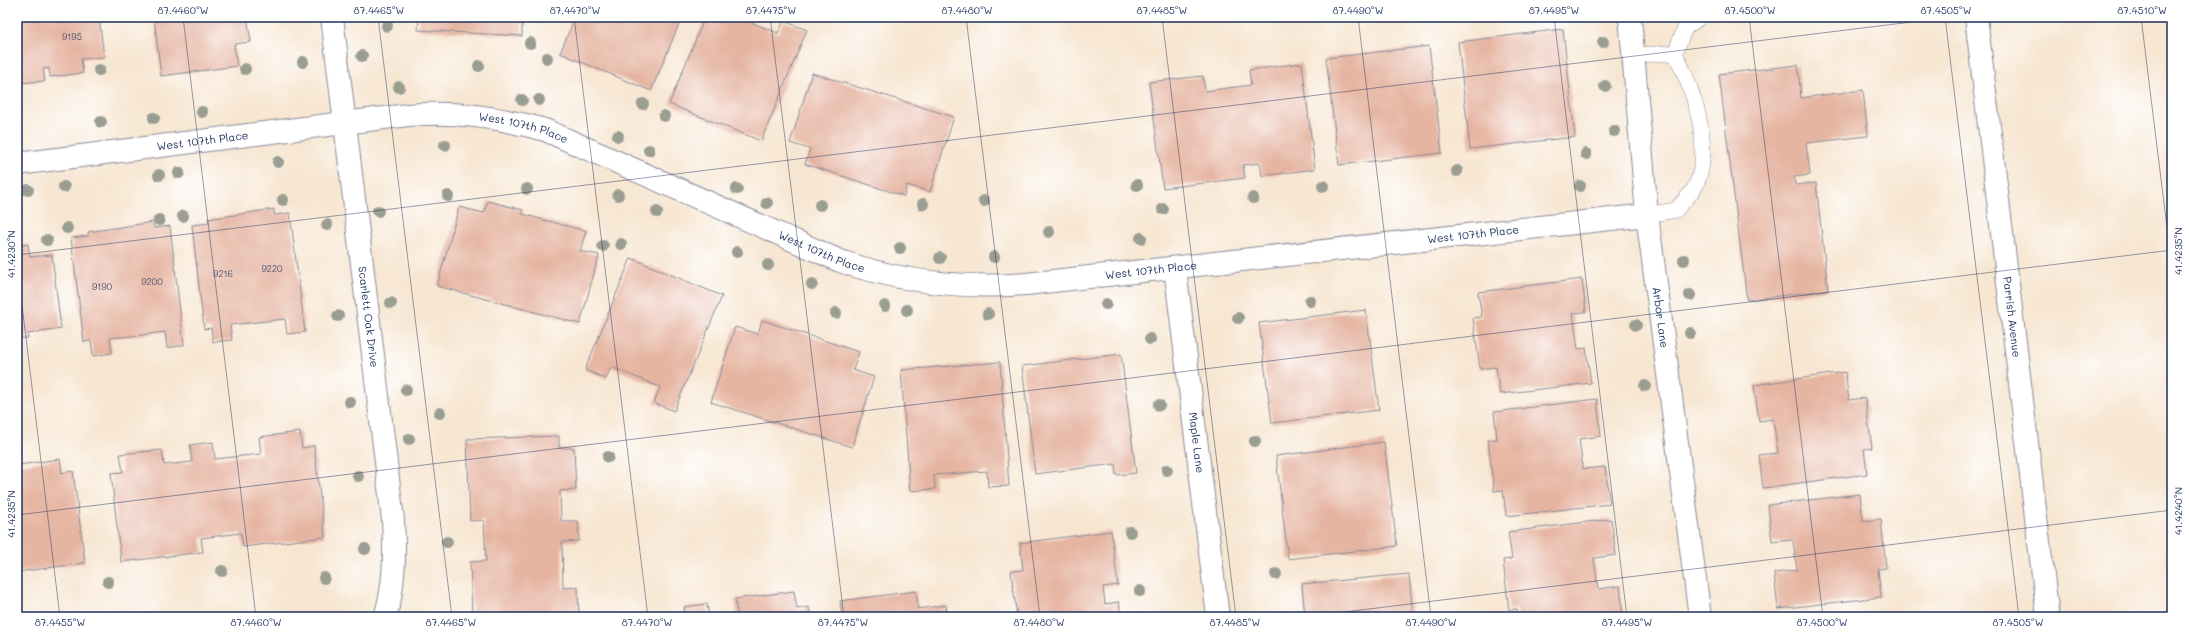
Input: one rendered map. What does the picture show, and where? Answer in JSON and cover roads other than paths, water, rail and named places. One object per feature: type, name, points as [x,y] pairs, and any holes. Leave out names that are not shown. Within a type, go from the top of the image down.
[{"type":"street","name":"Scarlett Oak Drive","points":[[332,17],[393,520],[395,562],[385,617]]},
{"type":"street","name":"Arbor Lane","points":[[1630,17],[1635,55],[1647,215],[1700,617]]},
{"type":"street","name":"Parrish Avenue","points":[[1976,17],[2048,617]]},
{"type":"street","name":"West 107th Place","points":[[17,164],[438,112],[465,113],[520,123],[571,141],[840,261],[897,278],[945,284],[998,286],[1175,268],[1647,215]]},
{"type":"street","name":"Maple Lane","points":[[1175,268],[1218,617]]},
{"type":"lane","points":[[1647,215],[1676,210],[1697,184],[1703,149],[1698,112],[1688,80],[1675,53],[1685,28],[1700,17]]},
{"type":"lane","points":[[1635,55],[1675,53]]}]
